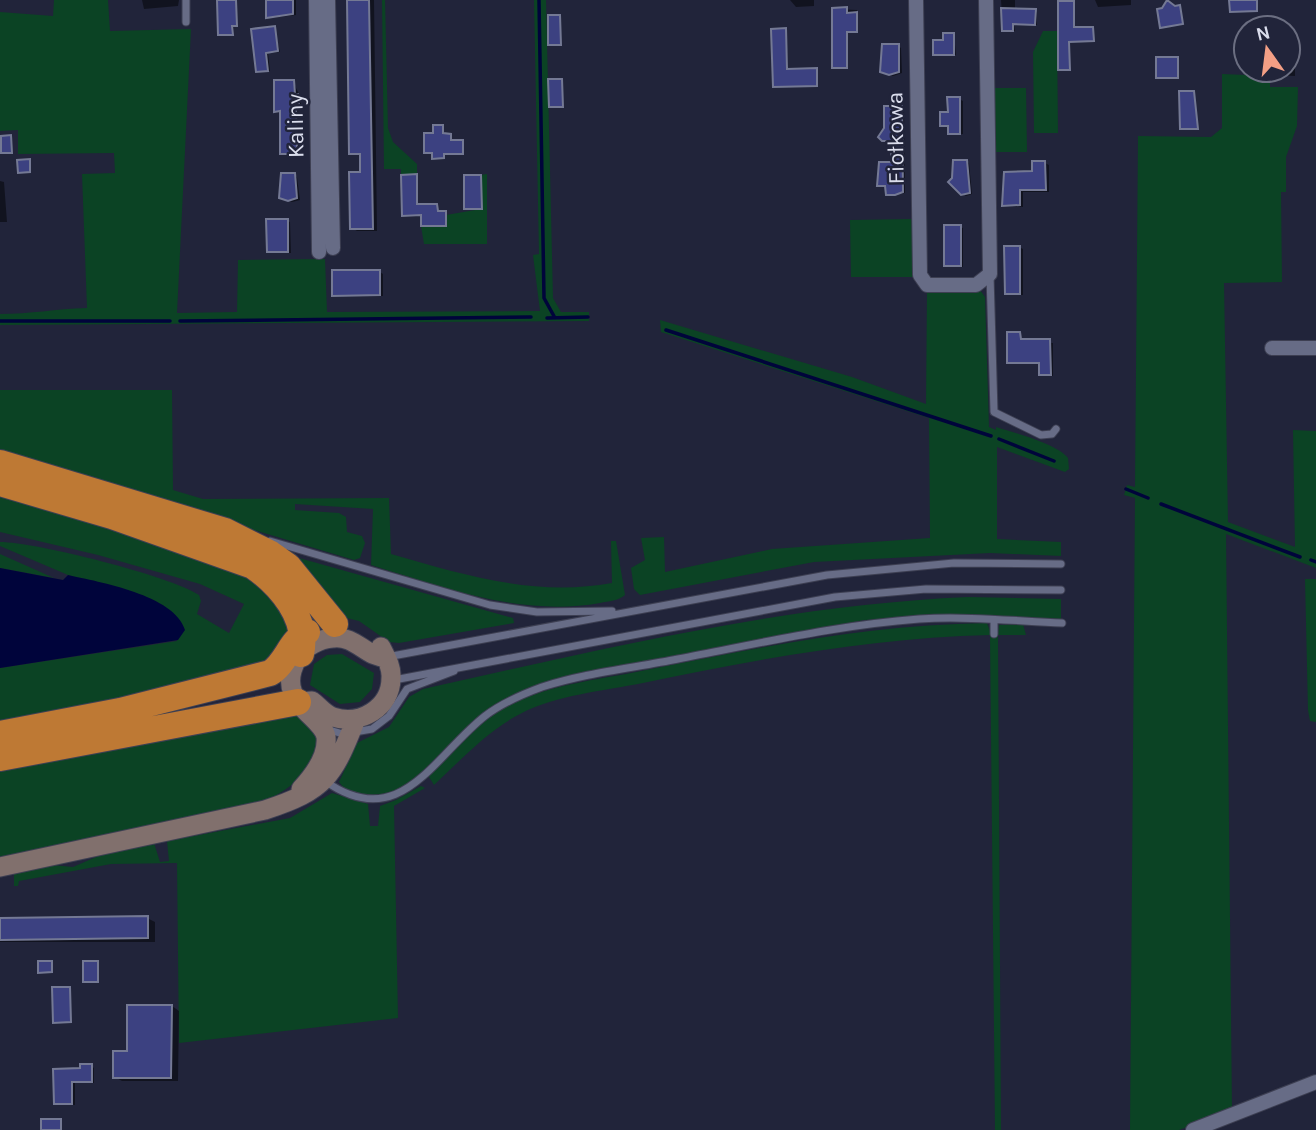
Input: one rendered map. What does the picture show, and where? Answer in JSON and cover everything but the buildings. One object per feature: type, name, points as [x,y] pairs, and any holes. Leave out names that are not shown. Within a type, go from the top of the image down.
[{"type":"highway","points":[[0,463],[225,531],[271,554],[288,566],[335,624],[298,667],[0,758]]},
{"type":"highway","points":[[0,483],[112,516],[253,566],[271,580],[288,600],[298,667]]},
{"type":"highway","points":[[0,734],[120,711],[270,673],[278,667],[291,645],[298,667]]},
{"type":"highway","points":[[120,711],[146,709],[298,667]]},
{"type":"main road","points":[[2,866],[233,817],[310,793],[336,766],[353,726],[379,707],[391,681],[386,657],[380,645],[369,635],[351,626],[335,624]]},
{"type":"main road","points":[[284,803],[309,781],[321,762],[326,740],[322,728],[306,714],[298,667],[317,642],[339,638],[353,640],[376,657],[386,657]]},
{"type":"main road","points":[[298,667],[312,701],[353,726]]},
{"type":"street","name":"Kaliny","points":[[316,0],[326,250],[328,0]]},
{"type":"street","name":"Fiołkowa","points":[[916,0],[920,275],[927,285],[976,285],[990,274]]},
{"type":"street","points":[[986,0],[990,274]]},
{"type":"street","points":[[1272,348],[1316,348]]},
{"type":"street","points":[[1193,1130],[1316,1083]]},
{"type":"lane","points":[[186,0],[186,22]]},
{"type":"lane","points":[[990,274],[994,412],[1041,435],[1052,434],[1056,429]]},
{"type":"lane","points":[[225,531],[274,542],[490,605],[537,612],[634,610]]},
{"type":"lane","points":[[386,657],[791,580],[891,567],[954,563],[1061,564]]},
{"type":"lane","points":[[391,681],[835,597],[926,589],[1061,590]]},
{"type":"lane","points":[[324,780],[358,799],[371,800],[399,794],[422,778],[487,715],[515,698],[554,684],[849,627],[920,619],[1062,623]]},
{"type":"lane","points":[[994,620],[994,634]]},
{"type":"lane","points":[[322,728],[379,726],[412,686],[461,667]]},
{"type":"green space","points":[[54,0],[108,0],[110,31],[191,29],[177,313],[237,312],[238,260],[325,259],[327,312],[540,311],[533,255],[539,254],[534,0],[546,0],[553,298],[561,312],[589,312],[589,321],[0,325],[0,314],[87,308],[82,174],[115,173],[114,153],[18,154],[18,130],[0,131],[0,12],[53,16]]},
{"type":"green space","points":[[382,0],[385,0],[388,128],[393,142],[417,164],[417,174],[401,175],[401,169],[384,169]]},
{"type":"green space","points":[[1043,31],[1057,31],[1058,133],[1034,133],[1033,52]]},
{"type":"green space","points":[[1222,74],[1232,74],[1232,84],[1298,87],[1297,126],[1286,157],[1286,192],[1281,192],[1282,282],[1224,283],[1228,522],[1295,547],[1293,430],[1316,431],[1316,568],[1226,534],[1232,1110],[1179,1130],[1130,1130],[1135,498],[1124,495],[1127,485],[1135,487],[1138,136],[1211,137],[1222,128]]},
{"type":"green space","points":[[992,88],[1026,88],[1027,152],[993,152]]},
{"type":"green space","points":[[487,174],[487,244],[424,244],[421,226],[446,226],[446,215],[481,209],[481,175]]},
{"type":"green space","points":[[914,219],[915,277],[851,277],[850,220]]},
{"type":"green space","points":[[980,290],[985,297],[989,427],[996,430],[996,427],[1055,448],[1068,458],[1069,469],[1065,472],[997,447],[997,539],[1061,542],[1061,556],[990,553],[814,562],[640,595],[634,589],[631,568],[645,560],[641,538],[664,537],[665,572],[772,549],[930,538],[929,418],[661,332],[660,320],[852,377],[926,404],[927,291]]},
{"type":"green space","points":[[0,390],[172,390],[173,490],[203,499],[389,498],[391,554],[473,576],[527,586],[583,587],[612,583],[611,541],[616,541],[625,595],[610,601],[571,606],[541,606],[484,598],[371,565],[373,509],[295,504],[295,510],[339,513],[346,517],[347,532],[362,536],[365,543],[360,558],[354,560],[0,454]]},
{"type":"green space","points":[[0,489],[228,564],[265,586],[291,631],[265,667],[0,724],[0,668],[177,641],[151,599],[68,575],[0,546],[0,542],[17,543],[102,561],[184,587],[199,595],[201,601],[197,614],[229,633],[244,604],[200,584],[98,555],[0,532]]},
{"type":"green space","points":[[0,554],[54,578],[0,568]]},
{"type":"green space","points":[[292,556],[513,618],[514,623],[399,643],[389,642],[359,621],[338,616]]},
{"type":"green space","points":[[1305,579],[1316,579],[1316,722],[1310,721],[1308,710]]},
{"type":"green space","points":[[968,597],[1061,599],[1061,619],[976,615],[864,620],[543,683],[519,693],[482,716],[402,788],[368,795],[352,792],[339,782],[357,743],[389,727],[409,697],[423,689],[626,644],[762,619],[830,609]]},
{"type":"green space","points":[[987,623],[991,634],[998,634],[999,625],[1023,624],[1026,635],[998,635],[1001,1130],[995,1130],[990,635],[902,640],[815,651],[564,698],[520,714],[496,729],[434,785],[429,777],[454,747],[490,717],[512,704],[545,691],[580,682],[818,638],[901,628]]},
{"type":"green space","points":[[342,654],[374,673],[372,689],[360,702],[340,704],[310,685],[314,664],[327,655]]},
{"type":"green space","points":[[293,714],[309,725],[317,738],[317,751],[303,775],[262,802],[0,858],[0,765]]},
{"type":"green space","points":[[421,786],[425,788],[394,806],[398,1018],[179,1043],[177,863],[111,864],[19,881],[18,886],[14,886],[14,874],[52,865],[73,867],[103,854],[154,843],[160,862],[169,861],[167,841],[290,818],[332,793],[368,804],[370,826],[378,826],[380,806]]},
{"type":"shaded area","points":[[0,568],[63,580],[68,575],[134,592],[167,608],[178,618],[185,630],[178,640],[0,668]]},
{"type":"waterway","points":[[539,0],[544,298],[555,318]]},
{"type":"waterway","points":[[180,321],[531,317]]},
{"type":"waterway","points":[[547,318],[588,317]]},
{"type":"waterway","points":[[0,321],[170,321]]},
{"type":"waterway","points":[[666,330],[991,436]]},
{"type":"waterway","points":[[999,439],[1054,461]]},
{"type":"waterway","points":[[1126,489],[1148,498]]},
{"type":"waterway","points":[[1161,504],[1300,557]]},
{"type":"waterway","points":[[1311,560],[1316,562]]}]
